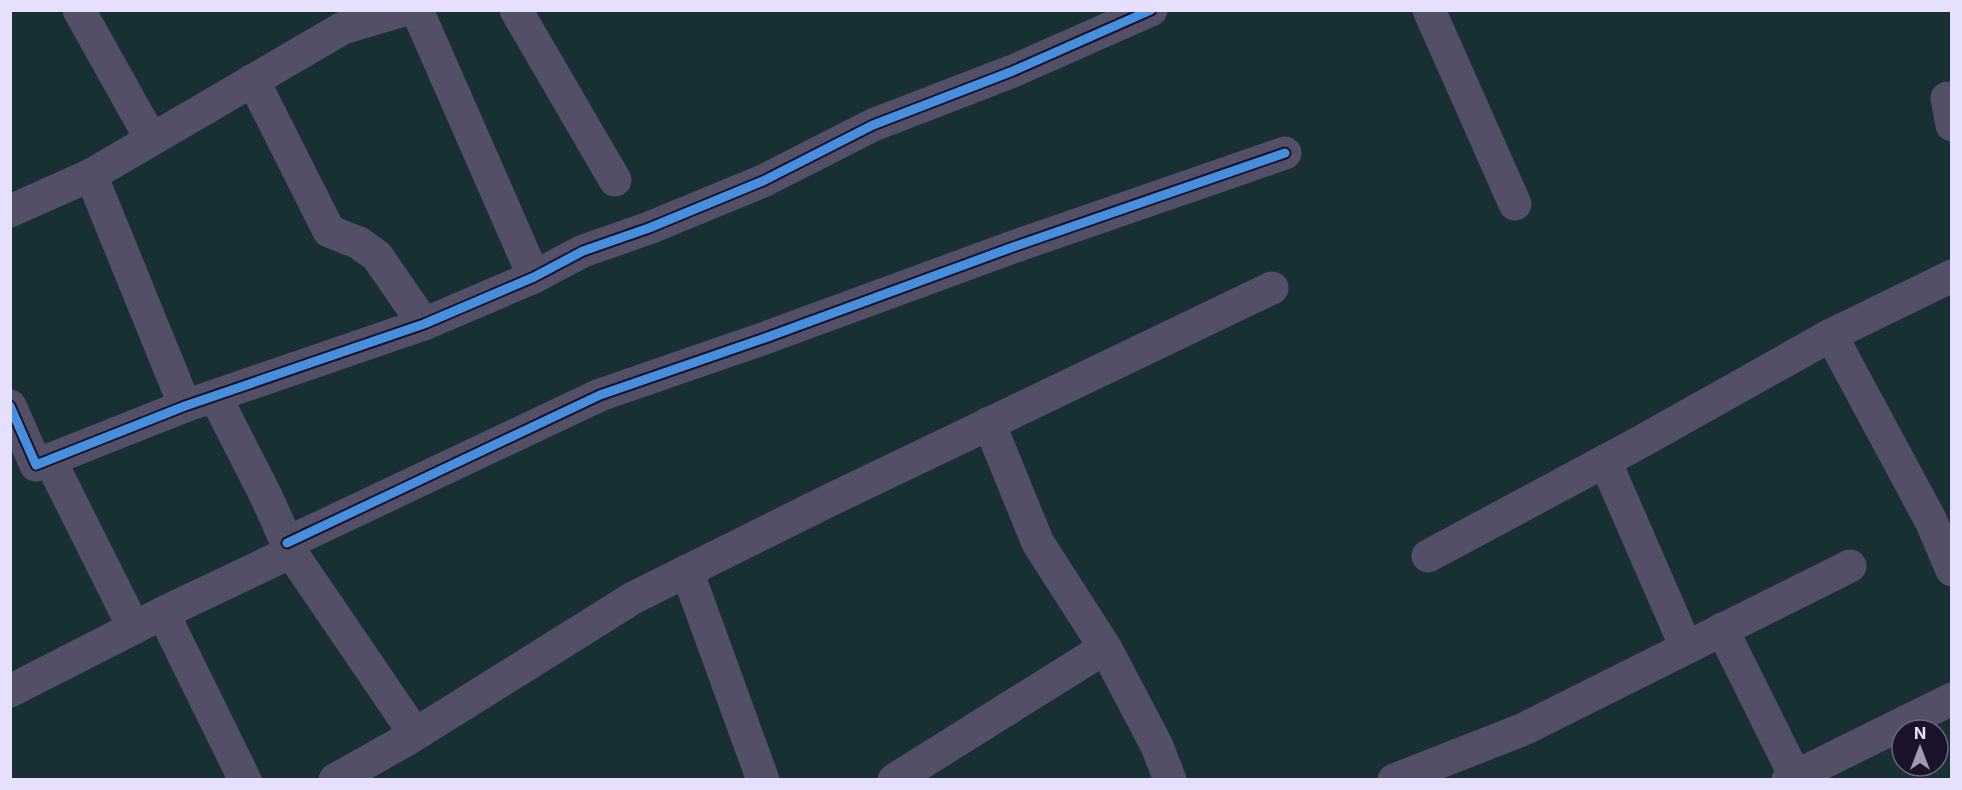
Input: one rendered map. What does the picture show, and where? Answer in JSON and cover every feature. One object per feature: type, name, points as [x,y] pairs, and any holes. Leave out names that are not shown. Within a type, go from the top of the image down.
[{"type":"street","points":[[79,10],[151,139]]},
{"type":"street","points":[[10,211],[91,175],[253,80],[339,19],[404,10]]},
{"type":"street","points":[[417,10],[534,276]]},
{"type":"street","points":[[516,10],[615,180]]},
{"type":"street","points":[[32,467],[200,401],[424,324],[583,252],[649,228],[763,181],[873,125],[1013,71],[1151,10]]},
{"type":"street","points":[[1428,10],[1515,204]]},
{"type":"street","points":[[253,80],[329,231],[359,243],[377,256],[424,324]]},
{"type":"street","points":[[10,691],[289,548],[600,395],[1285,153]]},
{"type":"street","points":[[91,175],[200,401],[267,498],[289,548],[415,734]]},
{"type":"street","points":[[1428,556],[1605,461],[1831,335],[1952,276]]},
{"type":"street","points":[[335,780],[415,734],[633,598],[989,423],[1272,288]]},
{"type":"street","points":[[1831,335],[1930,521],[1952,570]]},
{"type":"street","points":[[10,406],[32,467],[134,628]]},
{"type":"street","points":[[989,423],[1038,543],[1106,650],[1157,746],[1170,780]]},
{"type":"street","points":[[1605,461],[1686,648]]},
{"type":"street","points":[[1394,780],[1524,729],[1850,566]]},
{"type":"street","points":[[687,571],[763,780]]},
{"type":"street","points":[[163,614],[245,780]]},
{"type":"street","points":[[1722,629],[1793,779],[1952,699]]},
{"type":"street","points":[[894,780],[1092,656],[1106,650]]},
{"type":"green space","points":[[10,11],[1951,11],[1951,779],[11,779]]},
{"type":"cycle path","points":[[10,406],[36,465],[185,406],[424,324],[534,277],[583,251],[649,228],[763,181],[873,125],[1013,71],[1151,10]]},
{"type":"cycle path","points":[[287,543],[600,395],[765,338],[1013,247],[1285,153]]}]
